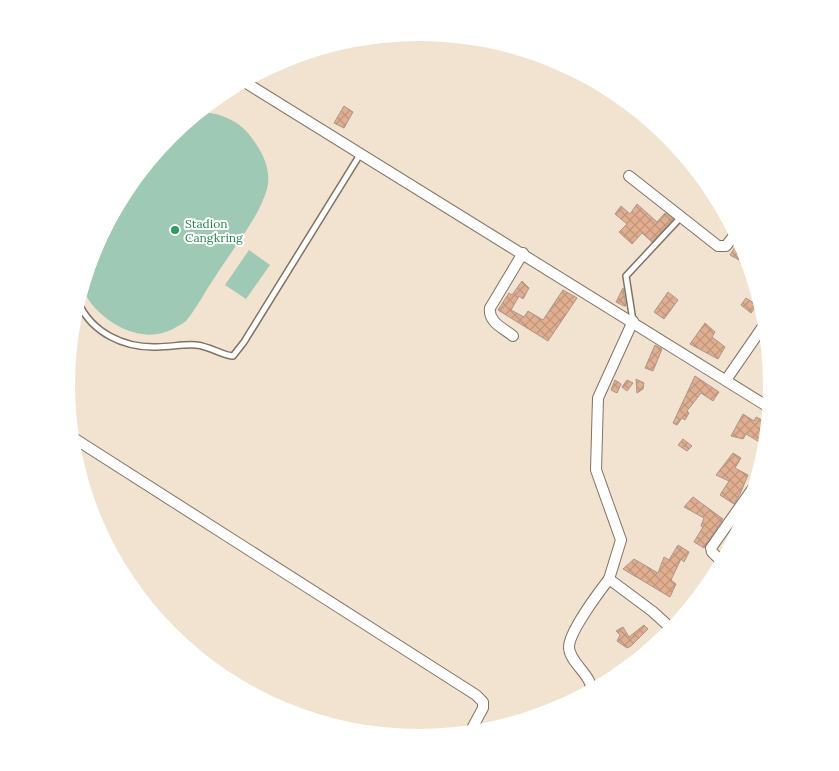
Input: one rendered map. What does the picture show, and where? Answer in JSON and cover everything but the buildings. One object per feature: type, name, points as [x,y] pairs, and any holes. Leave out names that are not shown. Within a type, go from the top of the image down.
[{"type":"street","points":[[251,85],[763,404]]},
{"type":"street","points":[[629,176],[718,246],[726,246],[731,239]]},
{"type":"street","points":[[513,336],[492,320],[489,313],[490,308],[523,253]]},
{"type":"street","points":[[590,685],[571,652],[570,645],[581,620],[609,579],[621,540],[596,470],[598,398],[633,321]]},
{"type":"street","points":[[726,380],[759,332]]},
{"type":"street","points":[[80,442],[476,696],[483,702],[483,708],[474,725]]},
{"type":"street","points":[[718,558],[713,554],[711,548],[743,503]]},
{"type":"street","points":[[609,579],[646,606],[667,625]]},
{"type":"lane","points":[[83,312],[87,318],[99,329],[125,344],[146,347],[183,344],[205,346],[233,356],[249,334],[361,153]]},
{"type":"lane","points":[[633,321],[626,276],[681,217]]},
{"type":"green space","name":"Stadion Cangkring","points":[[209,113],[228,118],[241,126],[255,142],[265,161],[268,175],[267,189],[251,223],[186,321],[163,333],[152,335],[131,332],[103,316],[87,296],[101,254],[121,213],[146,176],[176,142]]},
{"type":"green space","points":[[249,250],[270,265],[246,299],[225,285]]},
{"type":"place","name":"Stadion Cangkring","points":[[175,230]]}]
